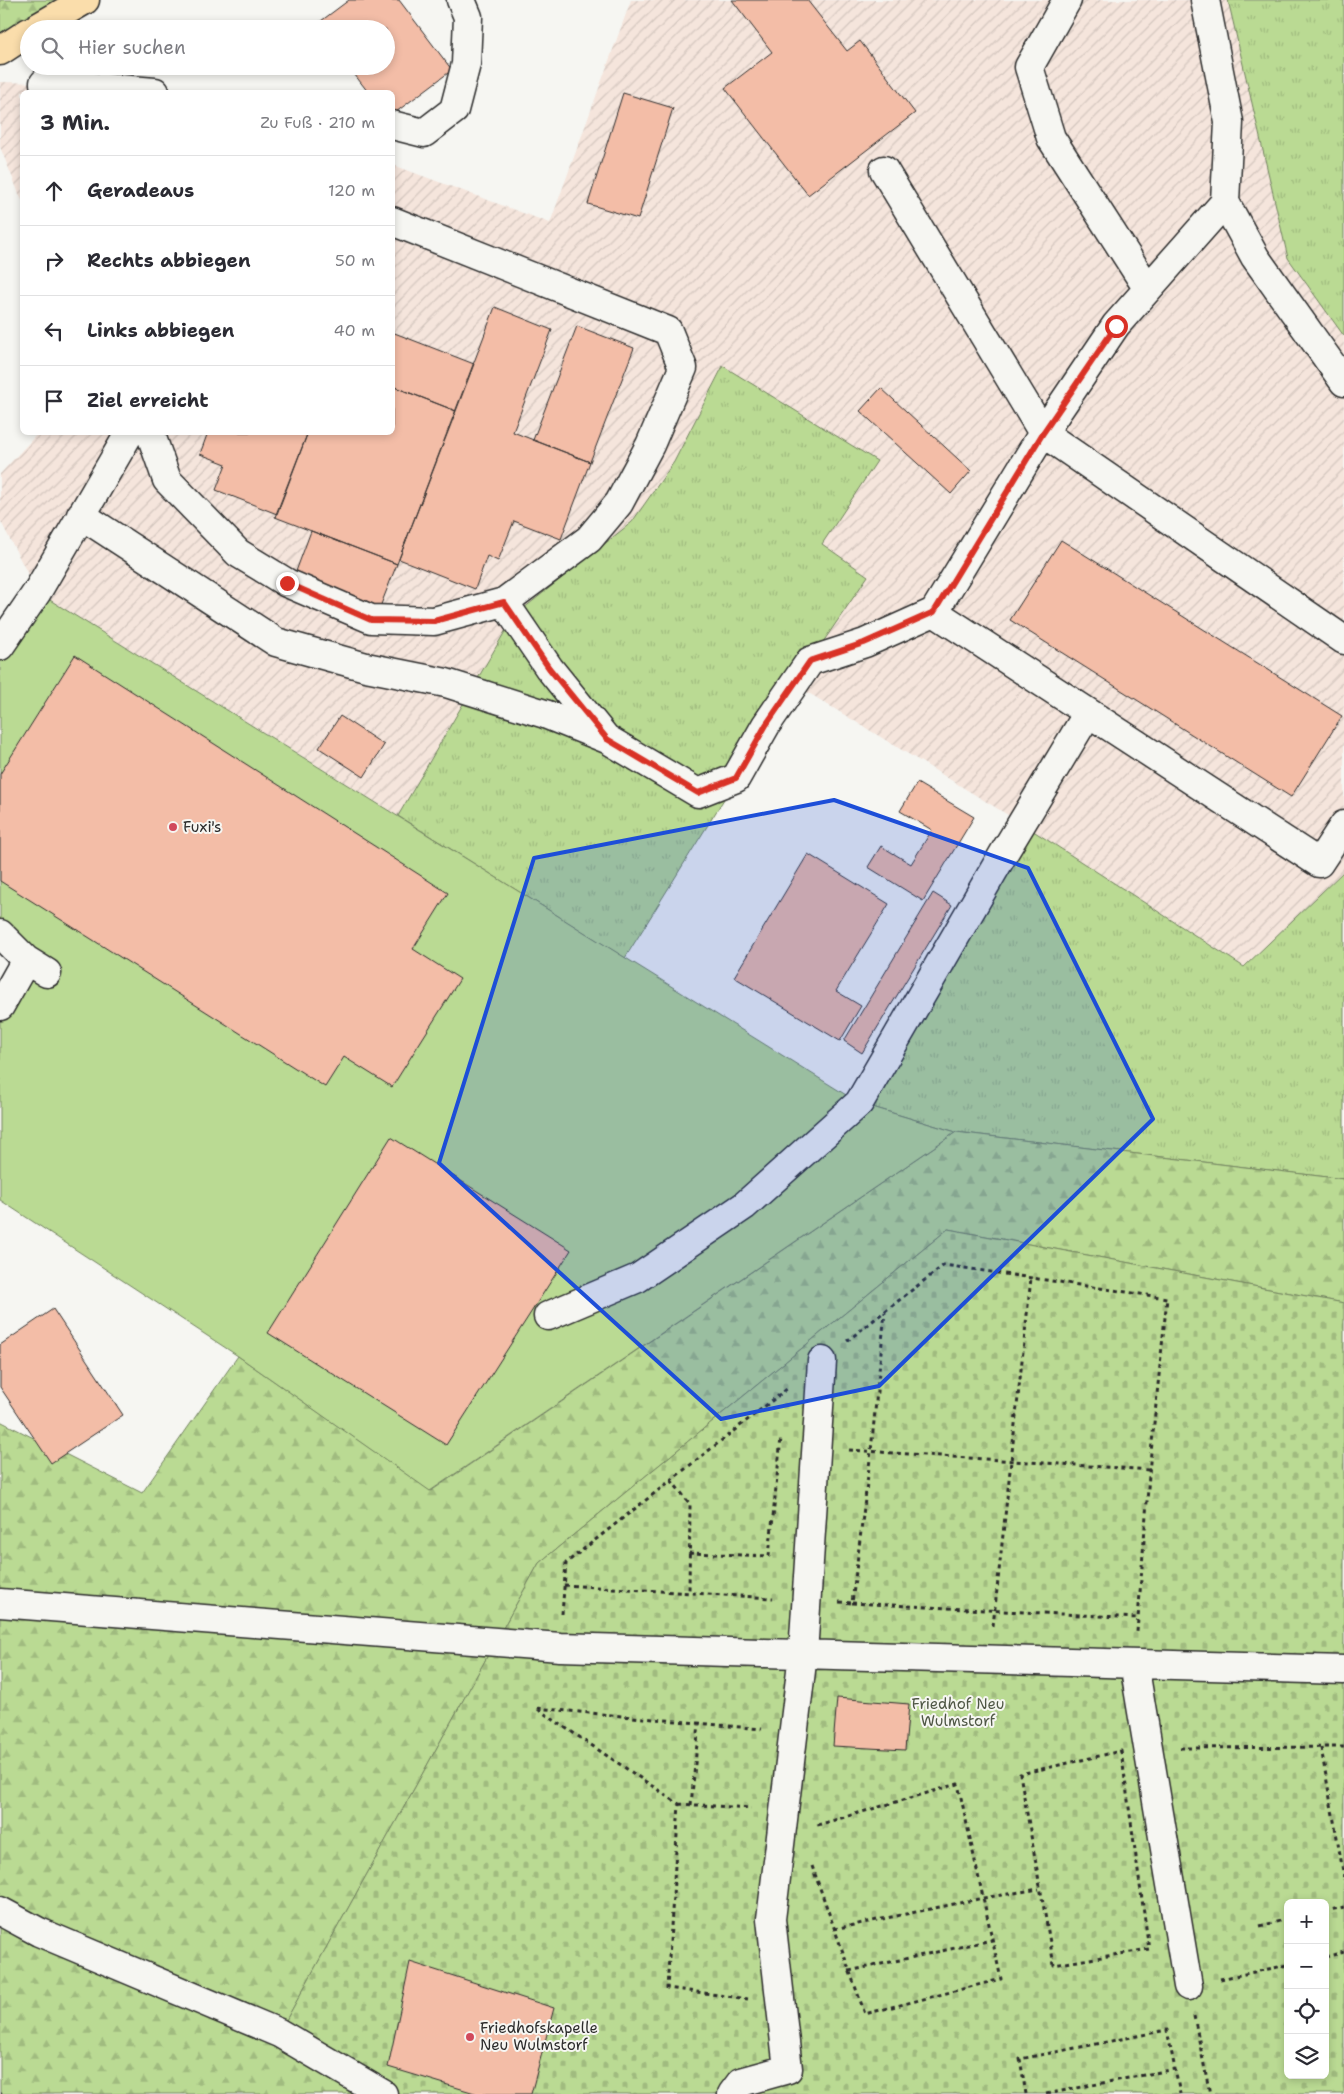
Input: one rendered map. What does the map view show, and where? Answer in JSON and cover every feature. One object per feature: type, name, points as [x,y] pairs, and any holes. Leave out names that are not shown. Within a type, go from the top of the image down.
[{"type":"main road","points":[[54,20],[85,0]]},
{"type":"main road","points":[[0,51],[20,41]]},
{"type":"street","points":[[395,126],[424,132],[454,110],[466,64],[468,17],[461,0]]},
{"type":"street","points":[[1067,0],[1028,67],[1051,138],[1148,289]]},
{"type":"street","points":[[1205,0],[1229,122],[1225,202],[1255,257],[1344,382]]},
{"type":"street","points":[[43,80],[65,90]]},
{"type":"street","points":[[43,80],[136,90]]},
{"type":"street","points":[[884,170],[1043,433],[1344,640]]},
{"type":"street","points":[[81,515],[276,642],[366,666],[446,682],[545,714],[607,739],[698,793],[736,778],[766,725],[810,661],[864,643],[934,612],[1043,433],[1116,326],[1225,202]]},
{"type":"street","points":[[151,435],[167,480],[238,553],[287,583],[371,620],[434,621],[504,602],[589,539],[619,503],[650,445],[683,368],[668,331],[395,222]]},
{"type":"street","points":[[0,646],[36,592],[128,435]]},
{"type":"street","points":[[504,602],[549,668],[607,739]]},
{"type":"street","points":[[934,612],[1319,863],[1344,825]]},
{"type":"street","points":[[548,1316],[638,1278],[735,1211],[859,1103],[1005,851],[1088,713]]},
{"type":"street","points":[[0,934],[37,966],[0,1006]]},
{"type":"street","points":[[732,2094],[741,2082],[788,2069],[771,1919],[795,1828],[803,1654],[822,1361]]},
{"type":"street","points":[[0,1603],[560,1647],[1344,1670]]},
{"type":"street","points":[[1134,1664],[1188,1986]]},
{"type":"street","points":[[0,1911],[39,1932],[279,2033],[383,2094]]},
{"type":"path","points":[[560,1647],[566,1563],[944,1265],[1167,1298],[1134,1664]]},
{"type":"path","points":[[991,1659],[994,1611],[1031,1278]]},
{"type":"path","points":[[852,1603],[871,1451],[885,1311]]},
{"type":"path","points":[[786,1389],[786,1399]]},
{"type":"path","points":[[689,1553],[769,1556],[782,1428]]},
{"type":"path","points":[[816,1449],[1150,1470]]},
{"type":"path","points":[[672,1480],[690,1504],[689,1593]]},
{"type":"path","points":[[564,1585],[1138,1618]]},
{"type":"path","points":[[766,1729],[536,1708],[679,1804],[770,1809],[769,1826],[795,1828],[958,1784],[1001,1979],[865,2014],[809,1857]]},
{"type":"path","points":[[691,1805],[699,1723]]},
{"type":"path","points":[[1147,1748],[1344,1747]]},
{"type":"path","points":[[1321,1748],[1344,1878]]},
{"type":"path","points":[[1121,1751],[1149,1948],[1054,1966],[1039,1889],[1020,1774],[1121,1751]]},
{"type":"path","points":[[679,1804],[667,1988],[750,1999]]},
{"type":"path","points":[[834,1929],[983,1898],[1039,1889]]},
{"type":"path","points":[[1329,1910],[1344,1907]]},
{"type":"path","points":[[1260,1926],[1284,1920]]},
{"type":"path","points":[[849,1971],[992,1940]]},
{"type":"path","points":[[1329,1955],[1344,1952]]},
{"type":"path","points":[[1210,2094],[1188,1986],[1284,1966]]},
{"type":"path","points":[[1026,2094],[1020,2059],[1167,2030],[1180,2094]]},
{"type":"path","points":[[1046,2094],[1175,2069]]},
{"type":"highlighted area","points":[[834,800],[1028,868],[1153,1119],[879,1386],[721,1419],[439,1163],[534,858]]},
{"type":"shaded area","points":[[631,0],[1228,0],[1288,258],[1344,336],[1344,871],[1244,967],[1021,823],[794,684],[867,575],[821,544],[723,367],[674,462],[632,522],[595,555],[514,616],[398,816],[37,592],[0,520],[0,474],[36,435],[395,435],[395,166],[550,223]]},
{"type":"shaded area","points":[[0,82],[44,83],[130,90],[20,90],[20,196],[0,147]]},
{"type":"green space","points":[[0,0],[92,0],[63,20],[20,20],[20,49],[0,63]]},
{"type":"green space","points":[[1228,0],[1344,0],[1344,336],[1288,258]]},
{"type":"green space","points":[[723,366],[877,461],[822,544],[868,576],[810,661],[625,958],[398,816],[514,616],[632,522],[674,462]]},
{"type":"green space","points":[[37,592],[859,1103],[956,1132],[430,1491],[238,1356],[0,1200],[0,1006],[26,960],[0,934],[0,646]]},
{"type":"green space","points":[[1021,823],[1244,967],[1344,871],[1344,1179],[956,1132],[859,1103]]},
{"type":"green space","points":[[956,1132],[1344,1179],[1344,1303],[948,1229],[539,1563],[279,2033],[383,2094],[0,2094],[0,1421],[142,1493],[238,1356],[431,1491]]},
{"type":"green space","name":"Friedhof Neu Wulmstorf","points":[[948,1229],[1344,1303],[1344,2094],[383,2094],[279,2033],[539,1563]]},
{"type":"building","points":[[349,0],[399,0],[452,70],[395,113],[395,90],[366,90],[355,75],[395,75],[395,20],[322,20]]},
{"type":"building","points":[[732,0],[807,0],[847,51],[860,41],[915,113],[808,195],[725,88],[772,52]]},
{"type":"building","points":[[623,93],[673,108],[638,219],[588,204]]},
{"type":"building","points":[[495,307],[552,330],[513,432],[590,462],[561,539],[514,521],[498,561],[487,556],[475,589],[399,559]]},
{"type":"building","points":[[577,326],[634,348],[590,462],[533,440]]},
{"type":"building","points":[[395,333],[474,364],[456,411],[395,387]]},
{"type":"building","points":[[395,387],[456,411],[397,564],[275,517],[307,435],[395,435]]},
{"type":"building","points":[[881,388],[971,471],[951,494],[860,411]]},
{"type":"building","points":[[207,435],[307,435],[277,514],[216,490],[226,464],[200,454]]},
{"type":"building","points":[[311,531],[397,564],[380,607],[295,574]]},
{"type":"building","points":[[1061,540],[1342,716],[1291,797],[1010,620]]},
{"type":"building","name":"Fuxi's","points":[[75,655],[448,893],[413,949],[460,979],[392,1087],[344,1057],[325,1087],[0,881],[0,774]]},
{"type":"building","points":[[340,716],[384,745],[364,777],[319,748]]},
{"type":"building","points":[[917,783],[974,817],[923,901],[868,867],[881,846],[911,864],[932,830],[900,811]]},
{"type":"building","points":[[808,854],[889,904],[836,991],[861,1006],[840,1041],[734,977]]},
{"type":"building","points":[[933,893],[952,905],[862,1053],[844,1041]]},
{"type":"building","points":[[391,1137],[571,1250],[446,1445],[268,1333]]},
{"type":"building","points":[[53,1309],[123,1415],[51,1463],[0,1387],[0,1345]]},
{"type":"building","points":[[837,1698],[909,1704],[905,1750],[833,1746]]},
{"type":"building","name":"Friedhofskapelle Neu Wulmstorf","points":[[410,1962],[554,2008],[531,2094],[478,2094],[388,2067]]},
{"type":"place","name":"Fuxi's","points":[[173,827]]},
{"type":"place","name":"Friedhofskapelle Neu Wulmstorf","points":[[470,2037]]},
{"type":"route","points":[[287,583],[371,620],[434,621],[504,602],[549,668],[607,739],[698,793],[736,778],[766,725],[810,661],[864,643],[934,612],[1043,433],[1116,326]]}]
